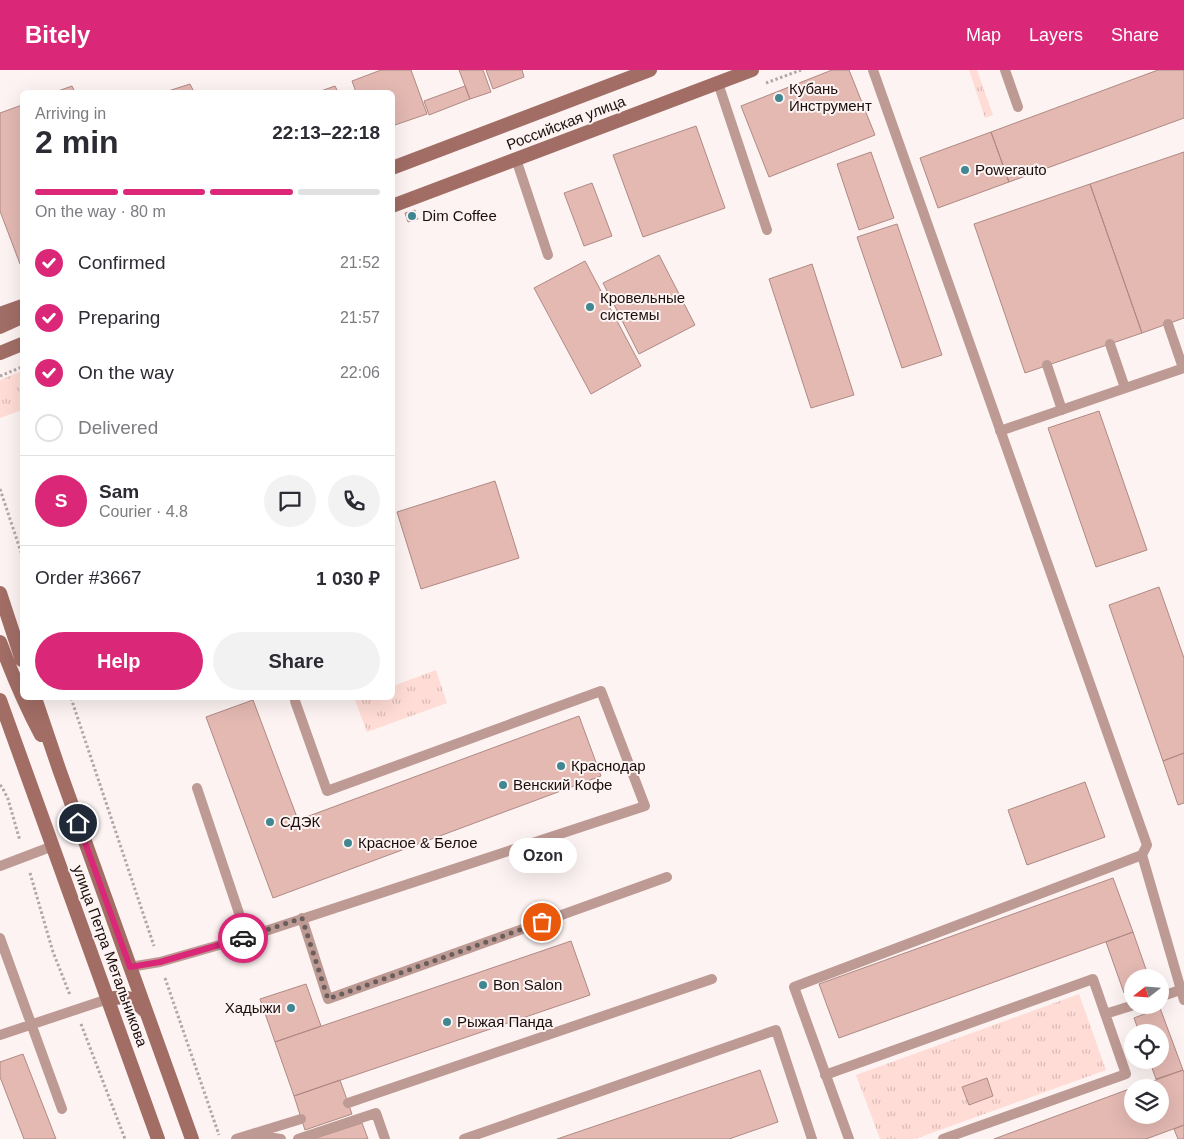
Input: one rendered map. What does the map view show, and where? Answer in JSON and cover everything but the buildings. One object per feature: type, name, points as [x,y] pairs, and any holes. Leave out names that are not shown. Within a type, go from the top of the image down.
[{"type":"main road","name":"Российская улица","points":[[395,167],[650,70]]},
{"type":"main road","name":"Российская улица","points":[[395,205],[752,70]]},
{"type":"main road","points":[[0,314],[20,307]]},
{"type":"main road","points":[[0,327],[20,319]]},
{"type":"main road","points":[[0,353],[20,345]]},
{"type":"main road","points":[[0,593],[20,654]]},
{"type":"main road","points":[[0,642],[20,692]]},
{"type":"main road","name":"улица Петра Метальникова","points":[[0,700],[158,1139]]},
{"type":"main road","points":[[24,700],[59,769]]},
{"type":"main road","name":"улица Петра Метальникова","points":[[36,700],[192,1139]]},
{"type":"main road","points":[[108,999],[123,996],[134,1000],[147,1013]]},
{"type":"lane","points":[[872,70],[1147,845],[1142,856],[1184,1000]]},
{"type":"lane","points":[[1005,70],[1018,107]]},
{"type":"lane","points":[[718,83],[767,230]]},
{"type":"lane","points":[[516,159],[548,255]]},
{"type":"lane","points":[[1000,431],[1183,368],[1168,324]]},
{"type":"lane","points":[[1110,344],[1125,388]]},
{"type":"lane","points":[[1047,366],[1062,410]]},
{"type":"lane","points":[[130,967],[160,962],[247,937],[645,806],[601,691],[327,791],[295,701]]},
{"type":"lane","points":[[197,788],[247,937]]},
{"type":"lane","points":[[0,866],[54,846]]},
{"type":"lane","points":[[849,1139],[794,987],[1142,856]]},
{"type":"lane","points":[[302,918],[328,999],[667,877]]},
{"type":"lane","points":[[0,938],[62,1109]]},
{"type":"lane","points":[[348,1103],[712,979]]},
{"type":"lane","points":[[825,1074],[1093,980],[1126,1074],[943,1139]]},
{"type":"lane","points":[[1169,994],[1180,990]]},
{"type":"lane","points":[[0,1034],[108,999]]},
{"type":"lane","points":[[1105,1014],[1124,1008]]},
{"type":"lane","points":[[464,1139],[776,1030],[812,1139]]},
{"type":"lane","points":[[298,1139],[376,1113],[385,1139]]},
{"type":"lane","points":[[236,1139],[301,1118]]},
{"type":"lane","points":[[249,1135],[281,1139]]},
{"type":"path","points":[[0,376],[20,368]]},
{"type":"path","points":[[0,488],[20,549]]},
{"type":"path","points":[[72,700],[220,1139]]},
{"type":"path","points":[[0,786],[8,799],[53,952],[125,1139]]},
{"type":"green space","points":[[969,70],[977,70],[993,115],[985,118]]},
{"type":"green space","points":[[20,372],[20,411],[0,418],[0,380]]},
{"type":"green space","points":[[436,670],[447,703],[367,732],[355,700],[395,700],[395,685]]},
{"type":"green space","points":[[1079,994],[1106,1070],[915,1139],[880,1139],[856,1075]]},
{"type":"way so far","points":[[243,938],[302,918],[328,999],[542,922]]},
{"type":"place","name":"Кубань Инструмент","points":[[779,98]]},
{"type":"place","name":"Powerauto","points":[[965,170]]},
{"type":"place","name":"Dim Coffee","points":[[412,216]]},
{"type":"place","name":"Кровельные системы","points":[[590,307]]},
{"type":"place","name":"Краснодар","points":[[561,766]]},
{"type":"place","name":"Венский Кофе","points":[[503,785]]},
{"type":"place","name":"СДЭК","points":[[270,822]]},
{"type":"place","name":"Красное & Белое","points":[[348,843]]},
{"type":"place","name":"Ozon","points":[[542,922]]},
{"type":"place","name":"Bon Salon","points":[[483,985]]},
{"type":"place","name":"Хадыжи","points":[[291,1008]]},
{"type":"place","name":"Рыжая Панда","points":[[447,1022]]},
{"type":"route","points":[[78,823],[130,967],[160,962],[243,938]]}]
